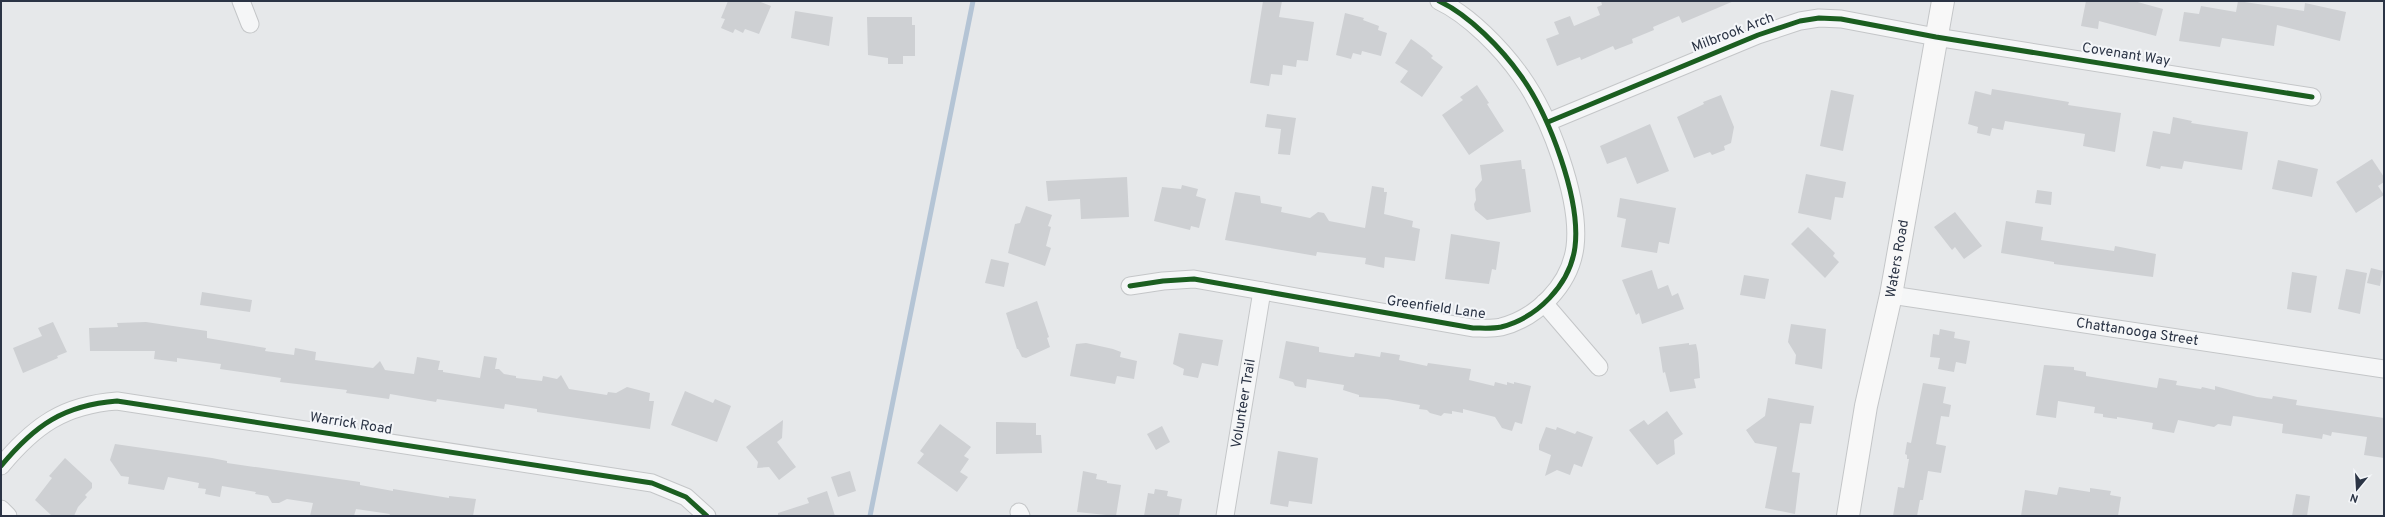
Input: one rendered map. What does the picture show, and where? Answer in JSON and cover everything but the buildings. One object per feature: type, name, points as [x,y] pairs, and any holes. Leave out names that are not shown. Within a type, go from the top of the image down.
[{"type":"street","points":[[241,1],[250,24]]},
{"type":"street","name":"Greenfield Lane","points":[[1130,286],[1162,281],[1194,279],[1473,328],[1500,327],[1528,316],[1551,297],[1565,274],[1575,248],[1575,220],[1570,192],[1548,122],[1522,76],[1493,42],[1448,5],[1439,1]]},
{"type":"street","name":"Waters Road","points":[[1848,516],[1866,406],[1891,295],[1943,1]]},
{"type":"street","name":"Milbrook Arch","points":[[1548,122],[1758,35],[1800,21],[1819,18],[1841,19],[1936,37]]},
{"type":"street","name":"Covenant Way","points":[[1936,37],[2312,97]]},
{"type":"street","name":"Volunteer Trail","points":[[1225,516],[1262,291]]},
{"type":"street","name":"Chattanooga Street","points":[[1891,295],[2384,369]]},
{"type":"street","points":[[1544,303],[1599,367]]},
{"type":"street","name":"Warrick Road","points":[[1,466],[33,432],[57,416],[72,409],[96,403],[117,401],[650,482],[661,485],[686,497],[707,516]]},
{"type":"street","points":[[1,509],[8,516]]},
{"type":"waterway","points":[[870,516],[973,1]]},
{"type":"cycle path","points":[[1130,286],[1163,281],[1194,279],[1473,328],[1498,328],[1514,323],[1539,308],[1550,298],[1559,287],[1566,274],[1572,261],[1575,247],[1576,227],[1573,206],[1561,158],[1542,112],[1521,76],[1495,44],[1462,15],[1439,1]]},
{"type":"cycle path","points":[[1548,122],[1758,35],[1800,21],[1819,18],[1841,19],[1936,37],[2312,97]]},
{"type":"cycle path","points":[[1,466],[26,439],[39,428],[52,420],[81,407],[117,401],[652,483],[686,497],[707,516]]}]
